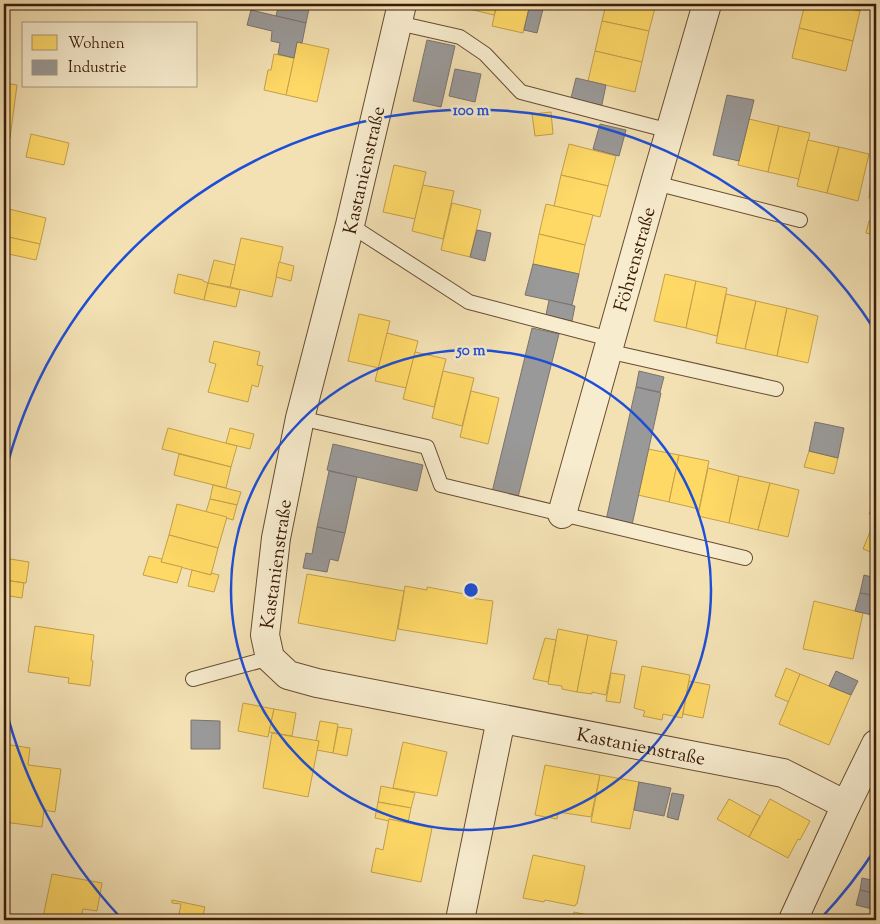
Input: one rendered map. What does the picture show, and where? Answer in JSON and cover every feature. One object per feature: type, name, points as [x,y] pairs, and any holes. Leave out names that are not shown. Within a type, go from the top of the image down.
[{"type":"street","name":"Föhrenstraße","points":[[562,514],[654,184],[707,4]]},
{"type":"street","name":"Kastanienstraße","points":[[400,14],[350,225],[300,418],[276,538],[265,635],[270,658],[288,675],[317,683],[783,773],[846,806]]},
{"type":"street","points":[[460,920],[501,718]]},
{"type":"street","points":[[793,920],[876,744]]},
{"type":"lane","points":[[400,14],[460,37],[485,54],[521,92],[670,131]]},
{"type":"lane","points":[[654,184],[800,220]]},
{"type":"lane","points":[[350,225],[469,302],[609,345],[776,389]]},
{"type":"lane","points":[[300,418],[427,448],[441,485],[745,558]]},
{"type":"lane","points":[[193,679],[270,658]]},
{"type":"building: Wohnen","points":[[4,4],[11,4],[5,31],[4,31]]},
{"type":"building: Wohnen","points":[[466,4],[497,4],[494,15],[465,8]]},
{"type":"building: Wohnen","points":[[497,4],[530,4],[523,33],[492,26]]},
{"type":"building: Wohnen","points":[[606,4],[656,4],[649,31],[602,21]]},
{"type":"building: Wohnen","points":[[805,4],[829,4],[860,11],[853,41],[799,28]]},
{"type":"building: Wohnen","points":[[829,4],[861,4],[860,11]]},
{"type":"building: Wohnen","points":[[602,21],[649,31],[642,62],[595,51]]},
{"type":"building: Wohnen","points":[[799,28],[853,41],[846,71],[792,58]]},
{"type":"building: Wohnen","points":[[297,42],[329,49],[317,102],[286,95]]},
{"type":"building: Wohnen","points":[[595,51],[642,62],[635,92],[588,81]]},
{"type":"building: Wohnen","points":[[274,54],[294,58],[286,95],[264,90]]},
{"type":"building: Wohnen","points":[[4,83],[17,85],[10,138],[4,137]]},
{"type":"building: Wohnen","points":[[551,112],[553,134],[535,136],[532,114]]},
{"type":"building: Wohnen","points":[[749,119],[779,126],[768,172],[738,165]]},
{"type":"building: Wohnen","points":[[779,126],[810,133],[799,179],[768,172]]},
{"type":"building: Wohnen","points":[[31,134],[69,143],[64,165],[26,157]]},
{"type":"building: Wohnen","points":[[808,140],[839,147],[827,193],[797,186]]},
{"type":"building: Wohnen","points":[[569,144],[616,156],[608,186],[561,175]]},
{"type":"building: Wohnen","points":[[839,147],[869,154],[858,201],[827,193]]},
{"type":"building: Wohnen","points":[[394,165],[426,172],[415,219],[383,212]]},
{"type":"building: Wohnen","points":[[561,175],[608,186],[600,217],[554,206]]},
{"type":"building: Wohnen","points":[[871,177],[876,178],[876,199],[869,198]]},
{"type":"building: Wohnen","points":[[423,185],[454,191],[443,239],[412,231]]},
{"type":"building: Wohnen","points":[[4,200],[10,202],[8,212],[4,211]]},
{"type":"building: Wohnen","points":[[452,203],[481,210],[470,257],[441,250]]},
{"type":"building: Wohnen","points":[[546,204],[593,215],[585,245],[539,234]]},
{"type":"building: Wohnen","points":[[9,209],[46,218],[40,244],[4,236],[4,211],[8,212]]},
{"type":"building: Wohnen","points":[[869,221],[876,223],[876,235],[866,233]]},
{"type":"building: Wohnen","points":[[539,234],[585,245],[579,274],[533,264]]},
{"type":"building: Wohnen","points":[[4,236],[40,244],[36,260],[4,253]]},
{"type":"building: Wohnen","points":[[241,238],[283,247],[272,297],[230,287]]},
{"type":"building: Wohnen","points":[[214,260],[235,265],[230,287],[208,283]]},
{"type":"building: Wohnen","points":[[279,262],[294,266],[291,281],[276,277]]},
{"type":"building: Wohnen","points":[[178,274],[208,283],[204,300],[174,293]]},
{"type":"building: Wohnen","points":[[665,274],[696,281],[686,328],[654,321]]},
{"type":"building: Wohnen","points":[[696,281],[727,288],[717,336],[686,328]]},
{"type":"building: Wohnen","points":[[208,283],[240,290],[236,307],[204,300]]},
{"type":"building: Wohnen","points":[[726,294],[756,301],[745,349],[716,343]]},
{"type":"building: Wohnen","points":[[756,301],[787,308],[777,356],[745,349]]},
{"type":"building: Wohnen","points":[[787,308],[818,316],[808,363],[777,356]]},
{"type":"building: Wohnen","points":[[359,314],[390,321],[379,368],[348,361]]},
{"type":"building: Wohnen","points":[[387,333],[418,341],[406,388],[375,381]]},
{"type":"building: Wohnen","points":[[214,341],[260,352],[257,365],[263,366],[258,387],[252,385],[248,402],[208,392],[216,364],[209,362]]},
{"type":"building: Wohnen","points":[[415,352],[446,359],[434,407],[403,399]]},
{"type":"building: Wohnen","points":[[443,371],[474,378],[462,426],[432,418]]},
{"type":"building: Wohnen","points":[[471,391],[499,398],[488,444],[460,437]]},
{"type":"building: Wohnen","points":[[168,428],[237,446],[231,467],[162,449]]},
{"type":"building: Wohnen","points":[[230,428],[254,434],[250,449],[226,443]]},
{"type":"building: Wohnen","points":[[648,449],[679,455],[669,502],[638,495]]},
{"type":"building: Wohnen","points":[[809,451],[838,458],[834,474],[804,467]]},
{"type":"building: Wohnen","points":[[179,454],[231,467],[226,488],[174,475]]},
{"type":"building: Wohnen","points":[[679,455],[709,461],[699,509],[669,502]]},
{"type":"building: Wohnen","points":[[708,468],[739,476],[729,523],[698,516]]},
{"type":"building: Wohnen","points":[[739,476],[770,483],[758,530],[729,523]]},
{"type":"building: Wohnen","points":[[770,483],[799,490],[788,537],[758,530]]},
{"type":"building: Wohnen","points":[[213,485],[241,492],[237,505],[210,499]]},
{"type":"building: Wohnen","points":[[876,497],[876,517],[869,514]]},
{"type":"building: Wohnen","points":[[210,499],[237,505],[233,520],[206,512]]},
{"type":"building: Wohnen","points":[[177,504],[227,517],[218,548],[169,535]]},
{"type":"building: Wohnen","points":[[876,517],[876,554],[863,549]]},
{"type":"building: Wohnen","points":[[169,535],[218,548],[211,575],[161,562]]},
{"type":"building: Wohnen","points":[[149,556],[162,559],[161,562],[182,567],[177,583],[143,575]]},
{"type":"building: Wohnen","points":[[4,558],[29,562],[26,583],[4,580]]},
{"type":"building: Wohnen","points":[[192,570],[219,575],[214,592],[188,586]]},
{"type":"building: Wohnen","points":[[307,574],[404,591],[395,641],[298,623]]},
{"type":"building: Wohnen","points":[[4,580],[24,583],[22,598],[4,595]]},
{"type":"building: Wohnen","points":[[405,586],[427,590],[427,587],[470,595],[470,598],[493,601],[487,644],[398,629]]},
{"type":"building: Wohnen","points":[[814,601],[863,613],[853,659],[803,649]]},
{"type":"building: Wohnen","points":[[35,626],[94,635],[90,686],[68,683],[69,678],[28,672]]},
{"type":"building: Wohnen","points":[[558,629],[588,635],[577,692],[562,689],[562,686],[548,684]]},
{"type":"building: Wohnen","points":[[588,635],[617,641],[606,695],[592,692],[592,694],[577,692]]},
{"type":"building: Wohnen","points":[[545,638],[556,640],[548,682],[533,679]]},
{"type":"building: Wohnen","points":[[642,666],[690,675],[682,718],[663,714],[662,720],[643,716],[645,711],[634,708]]},
{"type":"building: Wohnen","points":[[786,668],[800,674],[789,702],[775,696]]},
{"type":"building: Wohnen","points":[[611,673],[625,675],[620,703],[606,701]]},
{"type":"building: Wohnen","points":[[800,674],[851,695],[829,745],[779,724]]},
{"type":"building: Wohnen","points":[[689,681],[710,685],[703,718],[683,714]]},
{"type":"building: Wohnen","points":[[243,703],[274,709],[268,737],[238,731]]},
{"type":"building: Wohnen","points":[[274,709],[296,713],[292,736],[269,732]]},
{"type":"building: Wohnen","points":[[320,721],[338,724],[333,753],[317,750],[319,741],[316,741]]},
{"type":"building: Wohnen","points":[[338,727],[352,729],[347,756],[333,753]]},
{"type":"building: Wohnen","points":[[272,733],[319,741],[308,797],[263,788]]},
{"type":"building: Wohnen","points":[[403,742],[447,752],[437,796],[393,788]]},
{"type":"building: Wohnen","points":[[4,744],[30,748],[28,765],[61,769],[55,812],[44,810],[42,827],[4,822]]},
{"type":"building: Wohnen","points":[[545,765],[600,775],[591,817],[558,812],[557,819],[535,815]]},
{"type":"building: Wohnen","points":[[600,775],[639,782],[630,829],[591,822]]},
{"type":"building: Wohnen","points":[[381,786],[415,793],[411,808],[378,802]]},
{"type":"building: Wohnen","points":[[729,799],[760,816],[749,837],[717,819]]},
{"type":"building: Wohnen","points":[[770,799],[810,821],[788,858],[749,837]]},
{"type":"building: Wohnen","points":[[378,802],[411,808],[408,823],[375,818]]},
{"type":"building: Wohnen","points":[[389,819],[432,828],[421,882],[371,872],[376,848],[383,850]]},
{"type":"building: Wohnen","points":[[533,855],[585,866],[575,906],[523,898]]},
{"type":"building: Wohnen","points":[[52,874],[102,883],[97,911],[83,909],[81,920],[31,920],[32,915],[43,917]]},
{"type":"building: Wohnen","points":[[172,900],[205,907],[202,920],[178,920],[181,904],[172,903]]},
{"type":"building: Wohnen","points":[[574,912],[602,918],[602,920],[572,920]]},
{"type":"building: Industrie","points":[[279,4],[310,4],[306,23],[276,16]]},
{"type":"building: Industrie","points":[[530,4],[544,5],[537,33],[524,30]]},
{"type":"building: Industrie","points":[[251,10],[306,23],[302,43],[297,42],[294,58],[278,54],[280,43],[271,41],[272,31],[247,25]]},
{"type":"building: Industrie","points":[[427,40],[455,46],[441,107],[413,101]]},
{"type":"building: Industrie","points":[[455,69],[481,74],[475,102],[449,96]]},
{"type":"building: Industrie","points":[[576,78],[606,85],[601,109],[570,102]]},
{"type":"building: Industrie","points":[[727,95],[754,100],[739,161],[713,155]]},
{"type":"building: Industrie","points":[[600,124],[626,130],[619,156],[593,149]]},
{"type":"building: Industrie","points":[[477,230],[491,233],[485,261],[470,257]]},
{"type":"building: Industrie","points":[[533,264],[579,274],[572,305],[525,295]]},
{"type":"building: Industrie","points":[[549,300],[575,306],[572,321],[546,315]]},
{"type":"building: Industrie","points":[[532,328],[559,334],[518,497],[492,492]]},
{"type":"building: Industrie","points":[[639,371],[664,377],[660,392],[636,387]]},
{"type":"building: Industrie","points":[[636,387],[661,393],[632,525],[606,520]]},
{"type":"building: Industrie","points":[[815,422],[844,428],[838,458],[809,451]]},
{"type":"building: Industrie","points":[[333,444],[423,465],[417,491],[327,470]]},
{"type":"building: Industrie","points":[[329,471],[357,477],[345,533],[317,527]]},
{"type":"building: Industrie","points":[[317,527],[345,533],[338,561],[330,559],[327,572],[303,568],[306,553],[312,554]]},
{"type":"building: Industrie","points":[[864,575],[876,578],[876,596],[860,593]]},
{"type":"building: Industrie","points":[[860,593],[876,596],[876,616],[855,611]]},
{"type":"building: Industrie","points":[[836,671],[858,681],[851,695],[829,686]]},
{"type":"building: Industrie","points":[[191,720],[220,721],[220,749],[191,749]]},
{"type":"building: Industrie","points":[[639,782],[671,788],[664,816],[634,810]]},
{"type":"building: Industrie","points":[[672,793],[684,795],[678,820],[667,817]]},
{"type":"building: Industrie","points":[[862,878],[876,881],[876,894],[860,890]]},
{"type":"building: Industrie","points":[[860,890],[876,894],[876,910],[856,905]]}]
